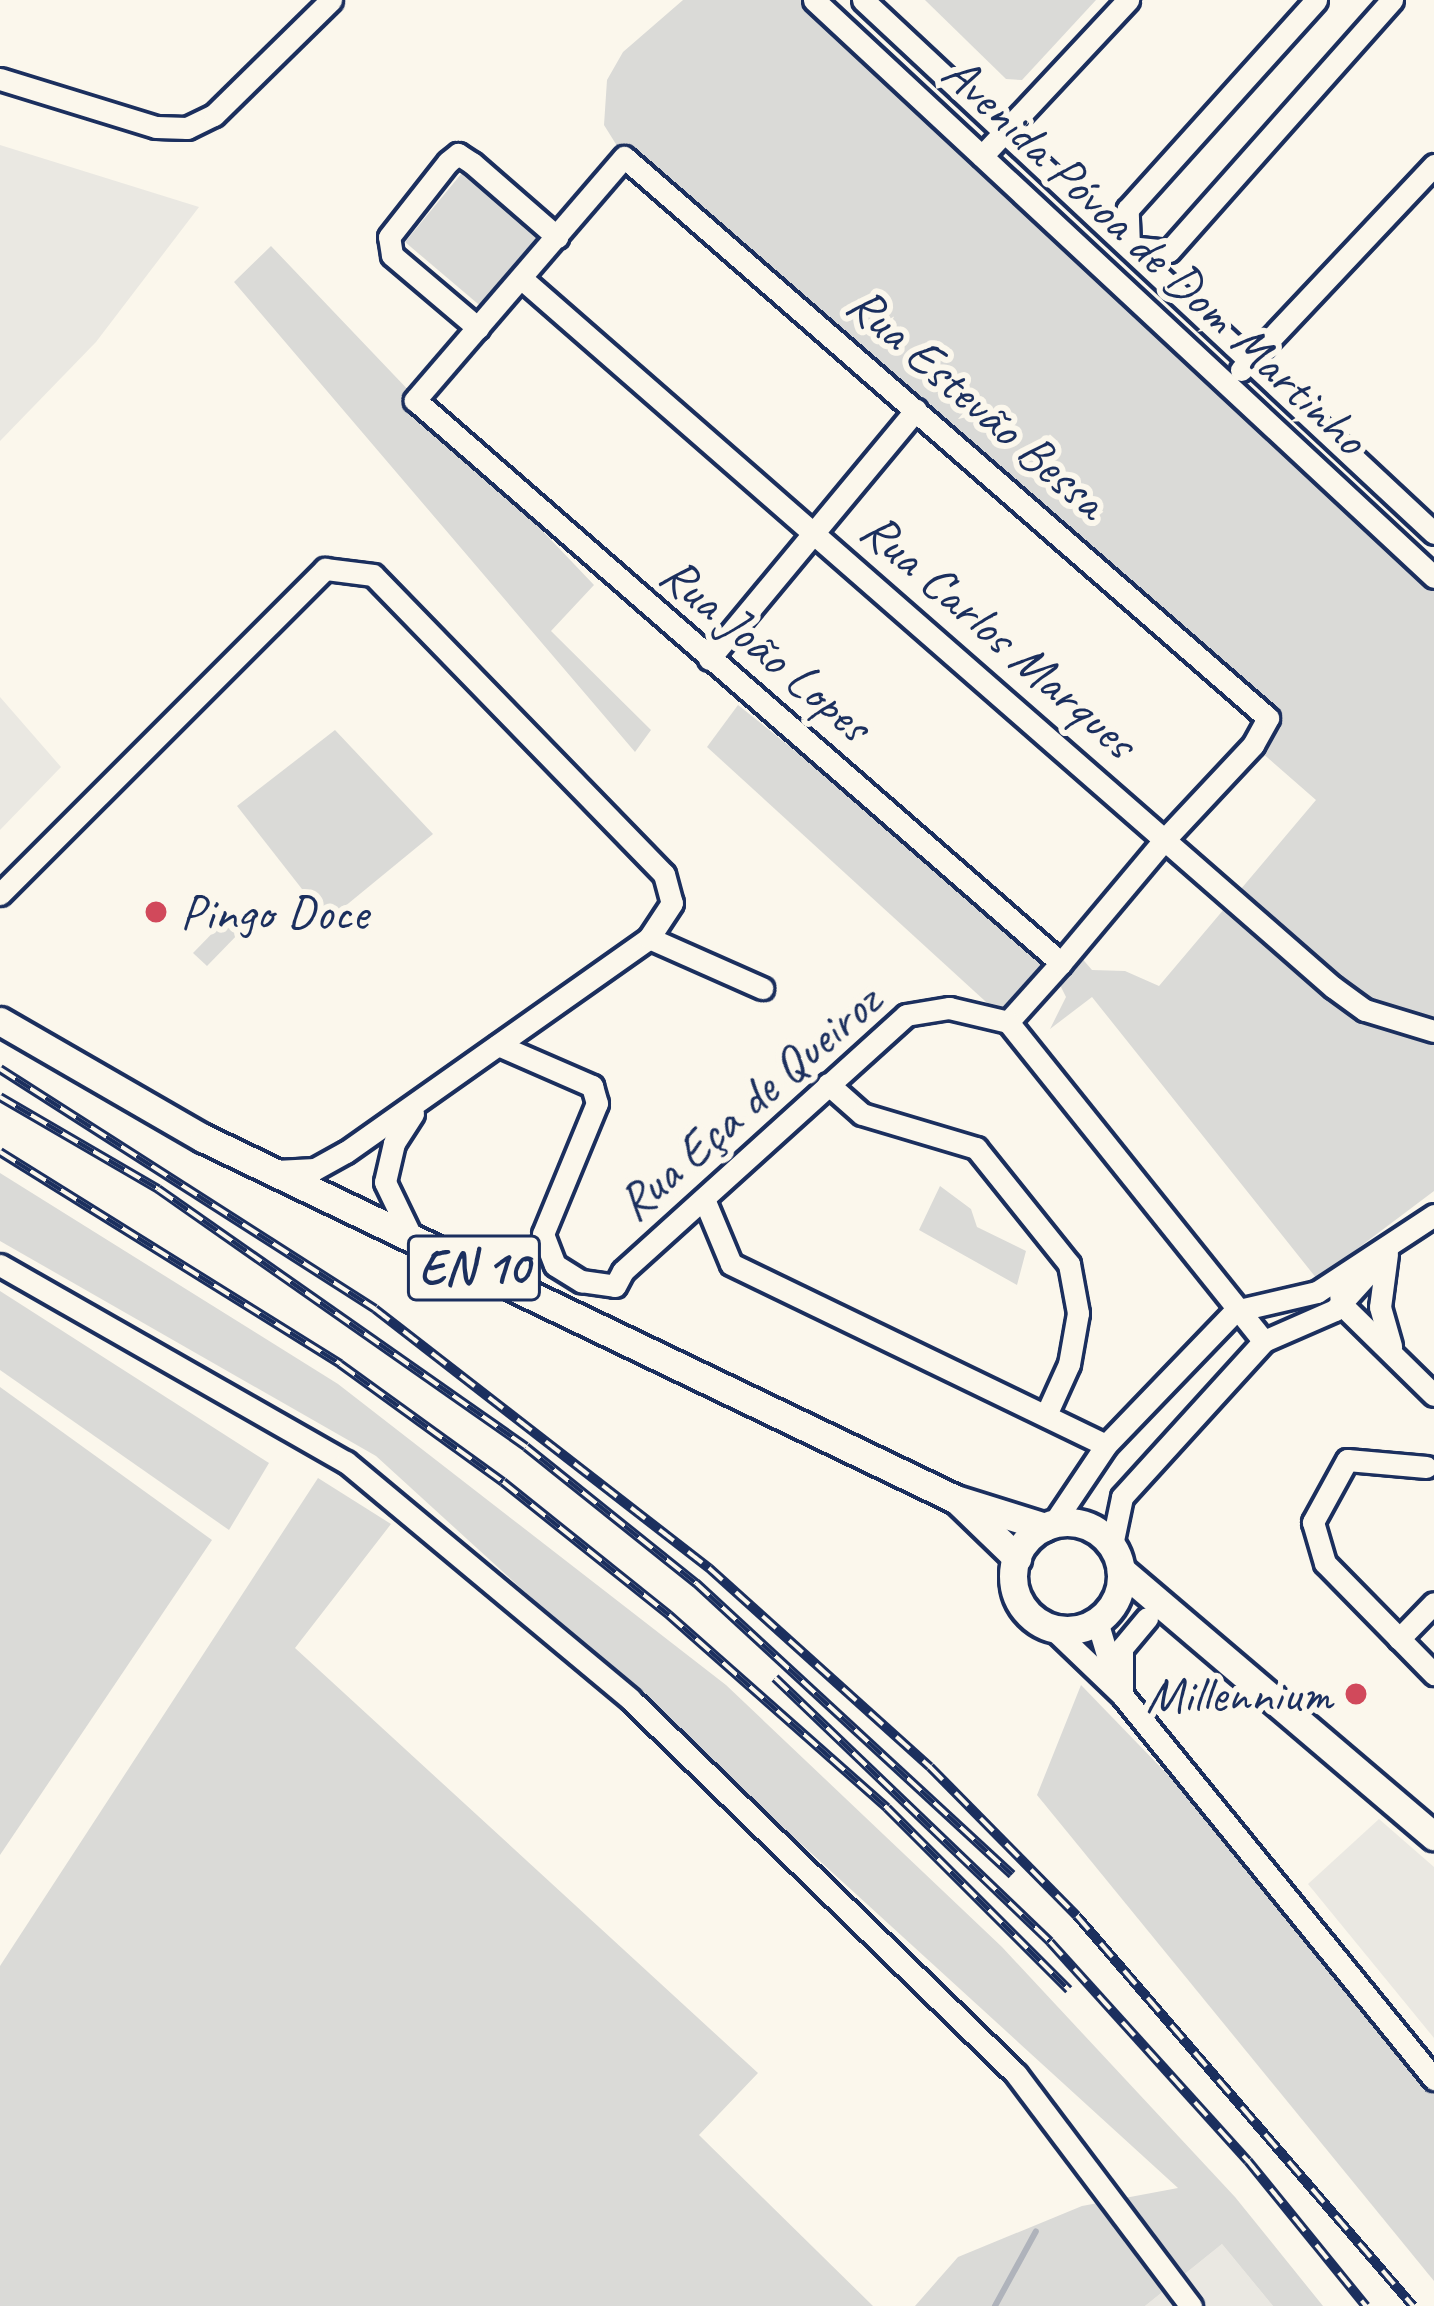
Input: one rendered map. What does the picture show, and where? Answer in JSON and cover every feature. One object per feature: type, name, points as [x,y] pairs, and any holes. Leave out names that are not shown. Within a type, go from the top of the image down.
[{"type":"main road","name":"EN 10","points":[[0,1021],[131,1102],[956,1499],[1049,1525],[1085,1525],[1180,1627],[1434,1836]]},
{"type":"main road","name":"EN 10","points":[[956,1499],[1017,1558],[1018,1600],[1054,1628],[1103,1616],[1147,1618],[1180,1627]]},
{"type":"main road","points":[[1017,1558],[1049,1525]]},
{"type":"main road","points":[[1103,1616],[1116,1558]]},
{"type":"street","points":[[0,79],[156,127],[187,128],[214,115],[331,0]]},
{"type":"street","name":"Avenida Póvoa de Dom Martinho","points":[[814,0],[1434,577]]},
{"type":"street","points":[[982,156],[1129,0]]},
{"type":"street","points":[[1106,272],[1129,247],[1128,208],[1316,0]]},
{"type":"street","points":[[1129,247],[1169,251],[1392,0]]},
{"type":"street","name":"Avenida Póvoa de Dom Martinho","points":[[869,2],[1434,533]]},
{"type":"street","points":[[458,154],[557,237],[478,328],[392,255],[389,237],[458,154]]},
{"type":"street","name":"Rua Estevão Bessa","points":[[557,237],[624,157],[1268,718],[1165,838]]},
{"type":"street","points":[[1228,385],[1434,165]]},
{"type":"street","name":"Rua Carlos Marques","points":[[521,278],[1365,1010],[1434,1031]]},
{"type":"street","name":"Rua João Lopes","points":[[478,328],[415,400],[1061,963]]},
{"type":"street","points":[[709,659],[916,410]]},
{"type":"street","points":[[3,886],[325,569],[373,575],[664,874],[673,903],[649,938],[418,1106],[315,1169],[274,1172]]},
{"type":"street","points":[[1165,838],[1008,1022],[1235,1311],[1264,1341]]},
{"type":"street","points":[[649,938],[762,988]]},
{"type":"street","name":"Rua Eça de Queiroz","points":[[498,1045],[592,1086],[597,1103],[543,1234],[555,1265],[581,1281],[615,1286],[906,1015],[949,1009],[1008,1022]]},
{"type":"street","points":[[828,1084],[862,1114],[976,1148],[1069,1264],[1078,1313],[1069,1364],[1046,1415]]},
{"type":"street","points":[[411,1237],[385,1182],[394,1143],[418,1106]]},
{"type":"street","points":[[704,1199],[731,1264],[1106,1445]]},
{"type":"street","points":[[1116,1558],[1122,1497],[1264,1341],[1339,1298],[1434,1215]]},
{"type":"street","points":[[1388,1251],[1380,1307],[1391,1347]]},
{"type":"street","points":[[0,1264],[346,1462],[630,1699],[1016,2074],[1191,2306]]},
{"type":"street","points":[[1339,1298],[1434,1395]]},
{"type":"street","points":[[1049,1525],[1106,1445],[1235,1311],[1339,1298],[1380,1307]]},
{"type":"street","points":[[1426,1467],[1347,1460],[1312,1522],[1324,1563],[1434,1674]]},
{"type":"street","points":[[1399,1639],[1434,1604]]},
{"type":"street","points":[[1103,1616],[1122,1695]]},
{"type":"street","points":[[1122,1695],[1122,1648],[1147,1618]]},
{"type":"street","points":[[1054,1628],[1122,1695],[1434,2079]]},
{"type":"shaded area","points":[[683,0],[814,0],[1434,577],[1434,1191],[1317,1279],[1092,997],[1050,1029],[1066,997],[1053,971],[1073,948],[1092,970],[1125,971],[1159,986],[1316,800],[1253,745],[1268,717],[624,157],[604,125],[607,80],[623,52]]},
{"type":"shaded area","points":[[925,0],[1096,0],[1022,80],[1006,79]]},
{"type":"shaded area","points":[[0,145],[199,207],[96,342],[0,441]]},
{"type":"shaded area","points":[[466,168],[546,235],[484,309],[405,242]]},
{"type":"shaded area","points":[[271,246],[594,585],[551,631],[651,730],[635,752],[234,282]]},
{"type":"shaded area","points":[[0,697],[61,767],[0,830]]},
{"type":"shaded area","points":[[738,705],[1054,958],[1008,1022],[707,747]]},
{"type":"shaded area","points":[[335,730],[433,834],[327,921],[237,806]]},
{"type":"shaded area","points":[[230,915],[243,929],[207,966],[193,953]]},
{"type":"shaded area","points":[[0,1173],[338,1384],[726,1685],[1002,1947],[1235,2197],[1323,2306],[1273,2306],[1222,2244],[1145,2306],[915,2306],[958,2257],[1082,2206],[1178,2188],[376,1456],[0,1241]]},
{"type":"shaded area","points":[[940,1186],[971,1209],[977,1227],[1026,1251],[1017,1285],[919,1230]]},
{"type":"shaded area","points":[[0,1291],[269,1463],[229,1530],[0,1370]]},
{"type":"shaded area","points":[[0,1387],[212,1540],[0,1855]]},
{"type":"shaded area","points":[[318,1478],[391,1524],[295,1648],[758,2073],[699,2135],[873,2306],[0,2306],[0,1966]]},
{"type":"shaded area","points":[[1081,1685],[1287,1898],[1434,2079],[1434,2281],[1037,1795]]},
{"type":"shaded area","points":[[1379,1819],[1434,1867],[1434,2038],[1308,1884]]},
{"type":"shaded area","points":[[1222,2244],[1273,2306],[1145,2306]]},
{"type":"waterway","points":[[995,2306],[1036,2231]]},
{"type":"railway","points":[[0,1069],[375,1309],[709,1568],[930,1767],[1077,1916],[1413,2306]]},
{"type":"railway","points":[[0,1097],[158,1189],[526,1447],[696,1583],[1012,1875]]},
{"type":"railway","points":[[0,1152],[340,1364],[503,1482],[669,1615],[887,1808],[1069,1990]]},
{"type":"railway","points":[[775,1678],[1050,1942],[1248,2161],[1366,2306]]},
{"type":"place","name":"Pingo Doce","points":[[156,912]]},
{"type":"place","name":"Millennium","points":[[1356,1694]]}]
